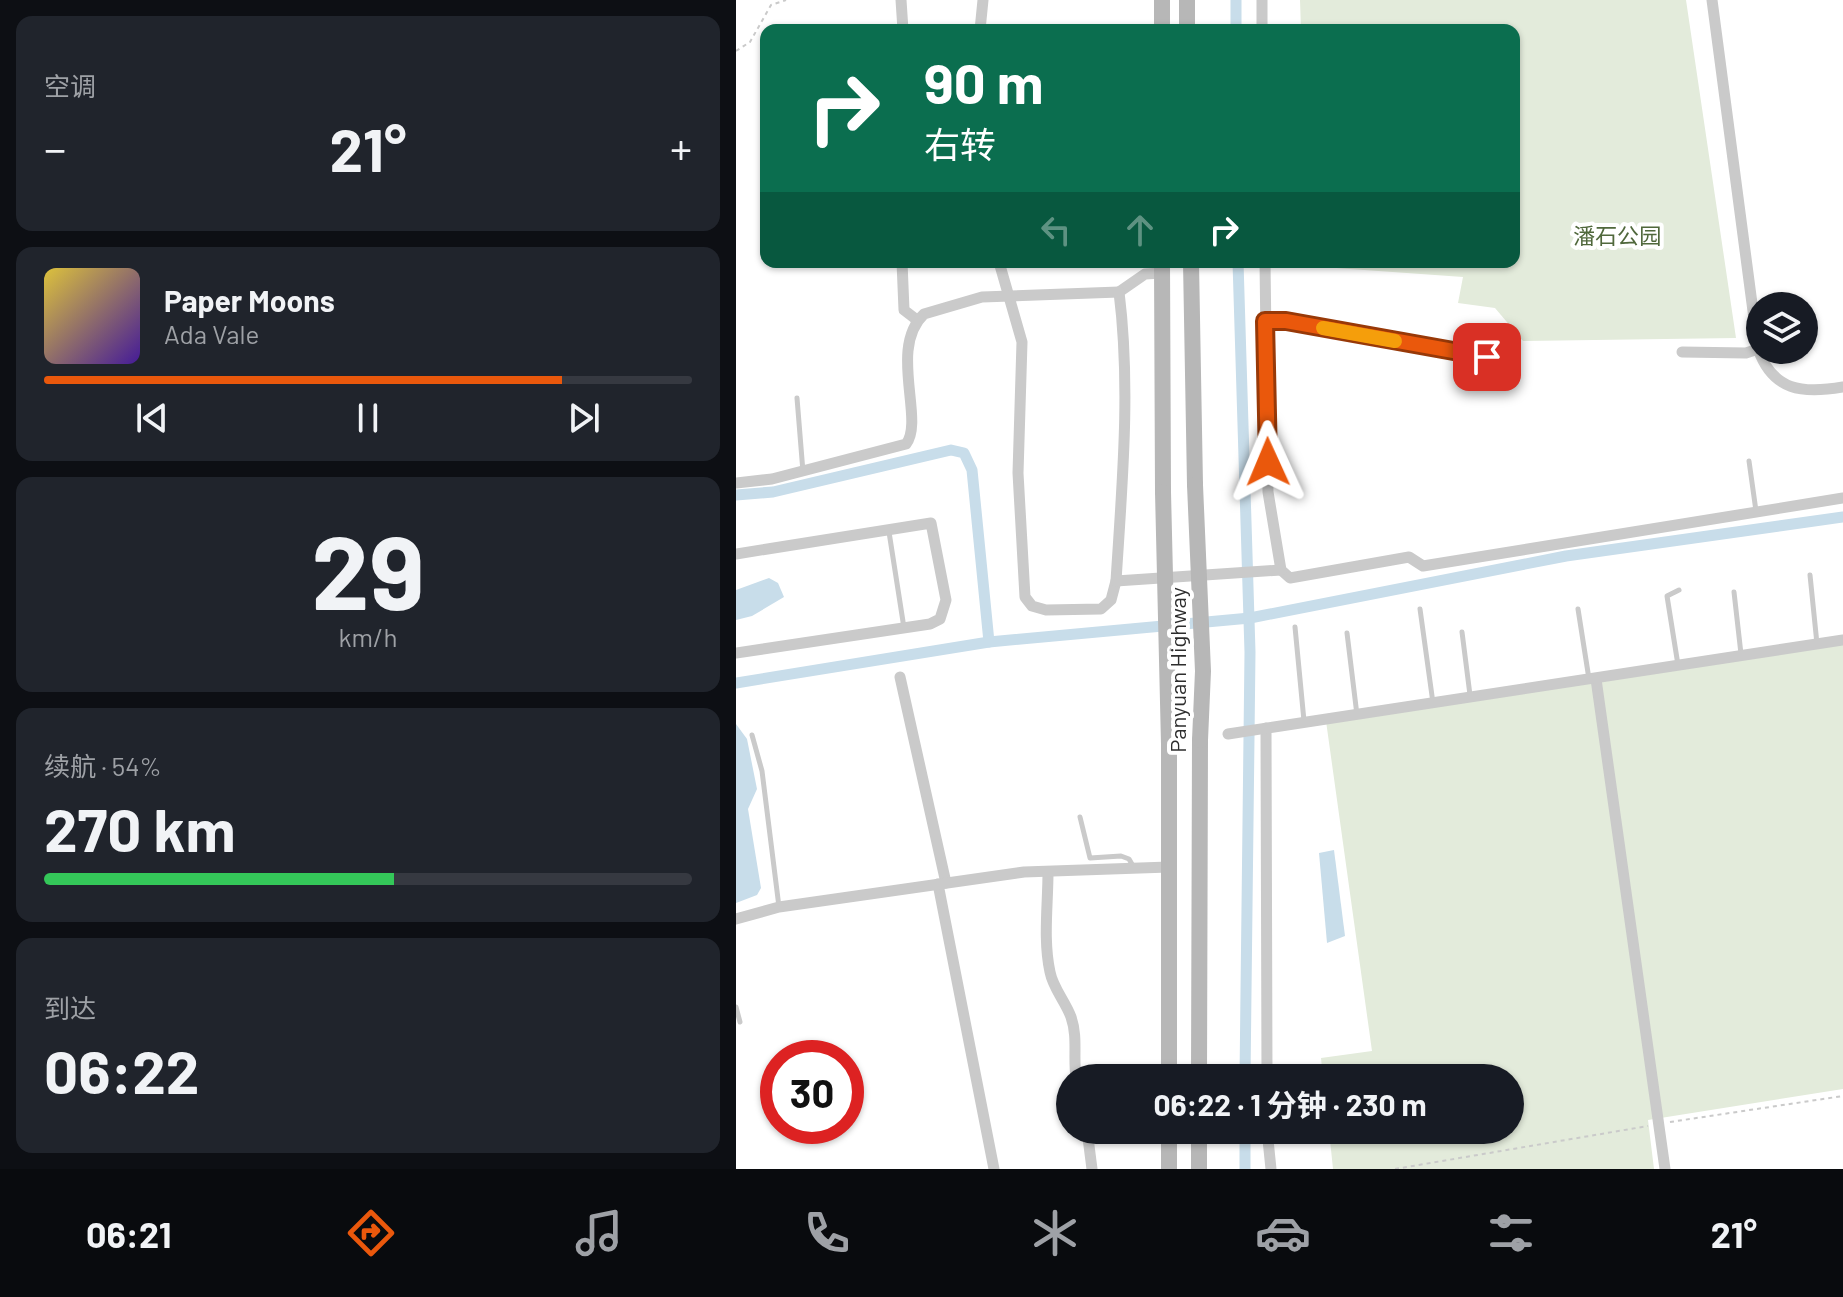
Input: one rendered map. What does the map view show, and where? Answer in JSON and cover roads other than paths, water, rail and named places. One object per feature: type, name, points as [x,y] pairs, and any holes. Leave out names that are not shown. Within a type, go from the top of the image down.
[{"type":"main road","points":[[1162,0],[1162,24]]},
{"type":"main road","points":[[1187,0],[1187,24]]},
{"type":"main road","points":[[1162,268],[1191,268]]},
{"type":"main road","name":"Panyuan Highway","points":[[1162,268],[1169,744],[1169,1064]]},
{"type":"main road","name":"Panyuan Highway","points":[[1191,268],[1195,485],[1203,671],[1199,1064]]},
{"type":"main road","points":[[1169,1144],[1169,1169]]},
{"type":"main road","points":[[1199,1144],[1199,1169]]},
{"type":"street","points":[[901,0],[903,24]]},
{"type":"street","points":[[981,24],[983,0]]},
{"type":"street","points":[[1262,0],[1262,24]]},
{"type":"street","points":[[1712,0],[1750,292]]},
{"type":"street","points":[[902,268],[904,310],[917,320]]},
{"type":"street","points":[[1001,268],[1022,342],[1018,473],[1025,597],[1032,606],[1046,610],[1101,609],[1111,600],[1116,581],[1124,474],[1126,345],[1119,292]]},
{"type":"street","points":[[917,320],[941,308],[982,297],[1119,292],[1145,274],[1162,268]]},
{"type":"street","points":[[1265,268],[1268,492],[1277,571]]},
{"type":"street","points":[[736,483],[803,472],[906,444],[911,426],[905,372],[917,320]]},
{"type":"street","points":[[1265,321],[1286,321],[1487,357],[1499,348]]},
{"type":"street","points":[[1682,352],[1746,353]]},
{"type":"street","points":[[1767,364],[1777,381],[1794,388],[1843,387]]},
{"type":"street","points":[[1116,581],[1277,571],[1290,578],[1409,557],[1423,566],[1843,498]]},
{"type":"street","points":[[736,554],[931,523],[946,600],[940,619],[904,628],[736,653]]},
{"type":"street","points":[[1228,734],[1843,640]]},
{"type":"street","points":[[900,677],[942,883],[994,1169]]},
{"type":"street","points":[[1593,680],[1665,1169]]},
{"type":"street","points":[[1263,729],[1267,1064]]},
{"type":"street","points":[[736,919],[779,907],[942,883],[1048,872],[1169,867]]},
{"type":"street","points":[[1048,872],[1046,948],[1050,974],[1070,1016],[1076,1044],[1074,1064]]},
{"type":"street","points":[[1089,1144],[1092,1169]]},
{"type":"street","points":[[1268,1144],[1271,1169]]},
{"type":"lane","points":[[797,398],[803,472]]},
{"type":"lane","points":[[1749,461],[1756,511]]},
{"type":"lane","points":[[889,531],[904,628]]},
{"type":"lane","points":[[1810,575],[1817,644]]},
{"type":"lane","points":[[1678,666],[1667,596],[1679,590]]},
{"type":"lane","points":[[1734,592],[1742,656]]},
{"type":"lane","points":[[1420,609],[1433,704]]},
{"type":"lane","points":[[1578,609],[1593,680]]},
{"type":"lane","points":[[1295,627],[1305,723]]},
{"type":"lane","points":[[1462,632],[1471,698]]},
{"type":"lane","points":[[1347,633],[1357,715]]},
{"type":"lane","points":[[752,735],[762,771],[779,907]]},
{"type":"lane","points":[[1080,817],[1090,858],[1121,856],[1129,859],[1134,868]]},
{"type":"lane","points":[[736,1007],[740,1022]]},
{"type":"water","points":[[769,578],[778,583],[784,597],[752,616],[736,620],[736,590]]},
{"type":"water","points":[[736,724],[747,739],[757,789],[748,809],[761,888],[757,895],[736,903]]},
{"type":"water","points":[[1334,850],[1345,936],[1327,943],[1319,853]]},
{"type":"waterway","points":[[1236,0],[1236,24]]},
{"type":"waterway","points":[[1238,268],[1250,652],[1245,1064]]},
{"type":"waterway","points":[[736,495],[773,492],[951,450],[964,453],[972,470],[989,642]]},
{"type":"waterway","points":[[736,683],[989,642],[1250,618],[1566,556],[1843,517]]},
{"type":"waterway","points":[[1245,1144],[1245,1169]]},
{"type":"park label","name":"潘石公园","points":[[1617,235]]}]
